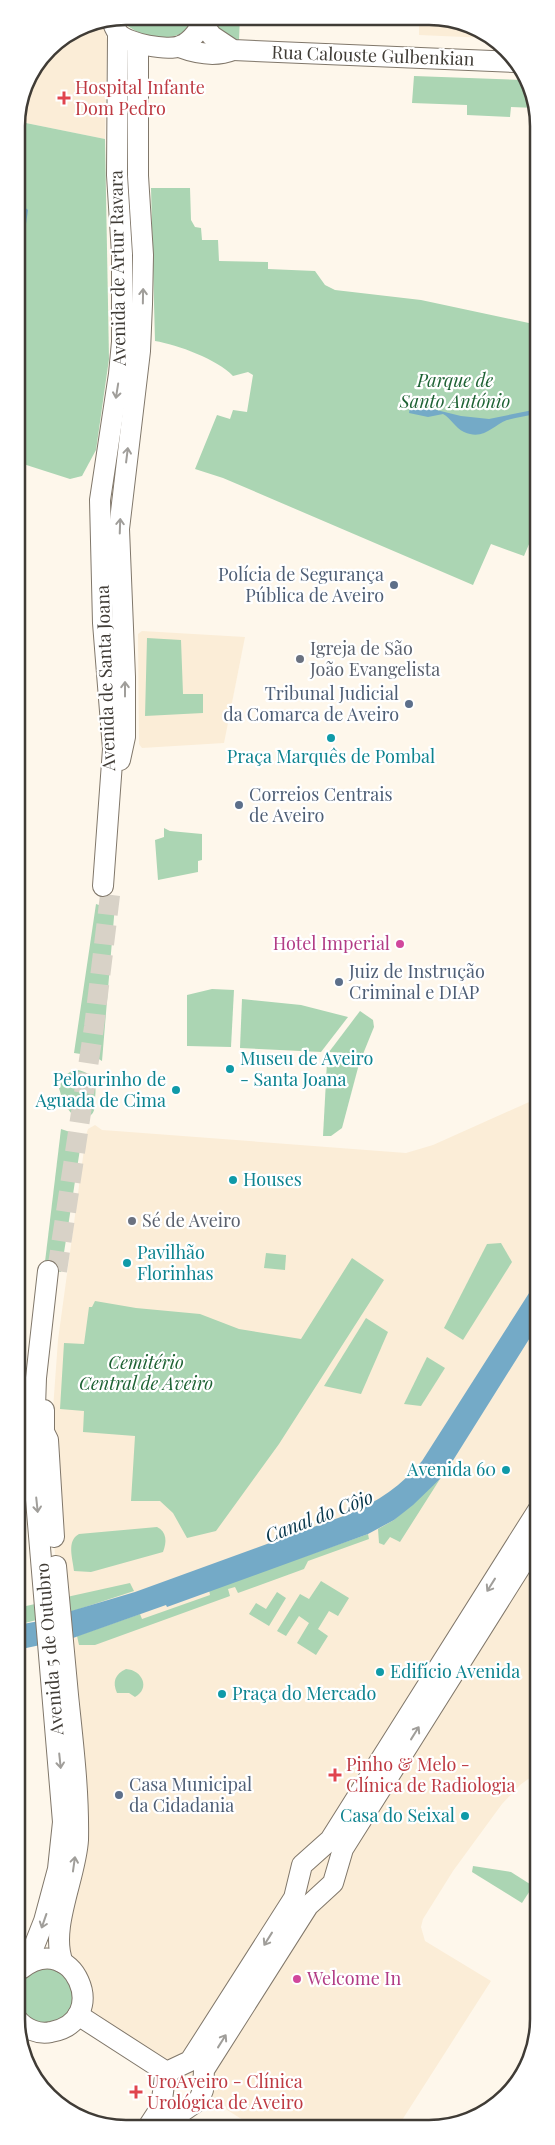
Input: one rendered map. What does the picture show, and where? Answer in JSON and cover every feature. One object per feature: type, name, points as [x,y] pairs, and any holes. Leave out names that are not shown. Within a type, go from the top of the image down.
[{"type":"main road","points":[[179,47],[192,39],[199,25]]},
{"type":"main road","points":[[205,25],[212,36],[233,50]]},
{"type":"main road","points":[[115,27],[138,45]]},
{"type":"main road","name":"Avenida de Artur Ravara","points":[[100,500],[120,374],[122,342],[122,254],[117,175],[115,27]]},
{"type":"main road","name":"Rua Calouste Gulbenkian","points":[[138,45],[179,47],[190,51],[223,54],[233,50],[506,62]]},
{"type":"main road","name":"Avenida de Artur Ravara","points":[[121,503],[140,351],[142,304],[143,254],[138,176],[138,45]]},
{"type":"main road","points":[[100,500],[121,503]]},
{"type":"main road","name":"Avenida de Santa Joana","points":[[100,500],[103,623],[113,749],[107,886],[120,751],[125,737],[125,636],[119,528],[121,503]]},
{"type":"main road","name":"Avenida 5 de Outubro","points":[[25,1962],[44,1921],[62,1842],[60,1695],[48,1546],[33,1464],[39,1335],[52,1271]]},
{"type":"main road","points":[[153,2120],[161,2107],[162,2083],[173,2070],[190,2061],[294,1898],[302,1865],[330,1840],[530,1523]]},
{"type":"main road","points":[[175,2120],[185,2108],[199,2100],[204,2070],[209,2061],[308,1906],[322,1892],[334,1884],[343,1849],[530,1551]]},
{"type":"main road","name":"Avenida 5 de Outubro","points":[[60,1695],[77,1778],[78,1842],[73,1876],[60,1926],[58,1952],[63,1963]]},
{"type":"main road","points":[[310,1858],[321,1856],[328,1859],[336,1872]]},
{"type":"main road","points":[[299,1876],[307,1890],[322,1892]]},
{"type":"main road","points":[[25,1967],[39,1960],[52,1959],[63,1963],[70,1968],[80,1982],[83,1993],[78,2015],[70,2025],[59,2031],[47,2033],[26,2027]]},
{"type":"main road","points":[[78,2015],[173,2070],[191,2069],[201,2078],[203,2084]]},
{"type":"main road","points":[[163,2094],[172,2105],[185,2108]]},
{"type":"shaded area","points":[[419,25],[436,25],[461,30],[477,38],[419,35]]},
{"type":"shaded area","name":"Hospital Infante Dom Pedro","points":[[104,28],[107,40],[105,139],[25,123],[28,100],[35,81],[46,65],[59,50],[70,42],[81,35]]},
{"type":"shaded area","points":[[142,631],[245,637],[224,743],[142,748],[139,744],[138,634]]},
{"type":"shaded area","points":[[530,1102],[530,1778],[520,1785],[502,1804],[453,1871],[423,1919],[421,1927],[425,1941],[491,1981],[402,2120],[243,2120],[78,2015],[60,1926],[68,1694],[54,1543],[52,1423],[58,1340],[86,1135],[88,1129],[95,1125],[102,1130],[406,1153],[433,1145]]},
{"type":"green space","points":[[127,25],[190,25],[181,33],[171,37],[147,35]]},
{"type":"green space","points":[[240,25],[239,40],[222,33],[216,26]]},
{"type":"green space","points":[[414,76],[519,80],[528,108],[511,107],[510,117],[467,115],[467,105],[412,103]]},
{"type":"green space","points":[[25,123],[105,139],[109,359],[96,450],[82,476],[70,479],[25,465]]},
{"type":"green space","name":"Parque de Santo António","points":[[151,188],[190,188],[191,220],[195,227],[201,228],[202,240],[218,240],[219,261],[268,262],[268,269],[315,271],[325,285],[335,290],[421,300],[530,323],[530,542],[524,556],[491,544],[473,585],[223,478],[195,469],[217,415],[230,419],[233,410],[247,412],[253,375],[248,372],[233,376],[217,364],[197,354],[155,341]]},
{"type":"green space","points":[[147,638],[181,640],[183,694],[203,694],[203,713],[145,716]]},
{"type":"green space","points":[[164,828],[170,831],[202,834],[202,860],[198,861],[198,872],[158,880],[155,840],[164,837]]},
{"type":"green space","points":[[96,904],[105,907],[115,905],[102,1061],[94,1056],[74,1053]]},
{"type":"green space","points":[[212,989],[234,990],[231,1047],[187,1046],[187,995]]},
{"type":"green space","points":[[242,999],[301,1005],[348,1017],[321,1052],[240,1048]]},
{"type":"green space","points":[[360,1011],[373,1020],[374,1027],[363,1054],[329,1052]]},
{"type":"green space","points":[[327,1062],[359,1064],[342,1128],[331,1136],[323,1136]]},
{"type":"green space","points":[[78,1070],[88,1074],[94,1080],[96,1093],[92,1114],[80,1119],[70,1112],[59,1088],[65,1076]]},
{"type":"green space","points":[[61,1129],[82,1136],[61,1272],[44,1270]]},
{"type":"green space","points":[[501,1243],[512,1262],[463,1340],[444,1328],[487,1244]]},
{"type":"green space","points":[[266,1253],[286,1255],[285,1270],[264,1268]]},
{"type":"green space","name":"Cemitério Central de Aveiro","points":[[352,1258],[384,1280],[279,1444],[216,1531],[187,1538],[173,1513],[160,1501],[131,1501],[135,1436],[83,1432],[84,1411],[60,1409],[64,1343],[84,1344],[89,1307],[92,1307],[95,1301],[136,1308],[200,1314],[239,1329],[301,1339]]},
{"type":"green space","points":[[366,1318],[388,1332],[361,1394],[324,1386]]},
{"type":"green space","points":[[427,1357],[445,1368],[421,1406],[404,1404]]},
{"type":"green space","points":[[440,1479],[400,1542],[390,1537],[384,1545],[379,1543],[378,1529],[394,1520]]},
{"type":"green space","points":[[157,1527],[163,1532],[165,1538],[163,1552],[91,1572],[74,1571],[71,1546],[75,1537],[79,1534]]},
{"type":"green space","points":[[368,1534],[369,1539],[308,1561],[304,1569],[238,1593],[235,1587],[228,1589],[230,1596],[95,1645],[79,1645],[77,1636],[140,1614],[142,1619],[210,1595],[209,1590]]},
{"type":"green space","points":[[321,1581],[349,1598],[338,1616],[329,1611],[318,1629],[328,1636],[316,1655],[297,1643],[309,1623],[299,1616],[286,1636],[277,1631],[300,1594],[309,1599]]},
{"type":"green space","points":[[130,1583],[134,1591],[76,1610],[25,1623],[25,1606]]},
{"type":"green space","points":[[277,1592],[286,1598],[269,1626],[249,1614],[256,1603],[266,1609]]},
{"type":"green space","points":[[126,1669],[132,1670],[142,1680],[143,1689],[135,1697],[129,1693],[117,1693],[115,1679],[119,1673]]},
{"type":"green space","points":[[473,1866],[511,1872],[530,1884],[530,1891],[522,1903],[472,1872]]},
{"type":"green space","points":[[46,1968],[57,1970],[66,1976],[72,1985],[72,2007],[66,2016],[57,2022],[46,2024],[35,2022],[25,2014],[25,1978],[35,1970]]},
{"type":"water","points":[[25,208],[28,210],[25,231]]},
{"type":"water","points":[[420,406],[461,416],[489,419],[530,411],[530,415],[507,420],[477,435],[464,432],[443,414],[428,417],[409,413],[410,407]]},
{"type":"water","points":[[530,1292],[530,1338],[447,1470],[413,1505],[394,1520],[368,1534],[167,1607],[166,1605],[73,1638],[25,1648],[25,1624],[135,1592],[349,1514],[389,1492],[422,1461]]},
{"type":"tunnel","points":[[57,1271],[94,1027],[111,887]]},
{"type":"place","name":"Hospital Infante Dom Pedro","points":[[64,98]]},
{"type":"place","name":"Polícia de Segurança Pública de Aveiro","points":[[394,585]]},
{"type":"place","name":"Igreja de São João Evangelista","points":[[300,659]]},
{"type":"place","name":"Tribunal Judicial da Comarca de Aveiro","points":[[409,704]]},
{"type":"place","name":"Praça Marquês de Pombal","points":[[331,738]]},
{"type":"place","name":"Correios Centrais de Aveiro","points":[[239,805]]},
{"type":"place","name":"Hotel Imperial","points":[[400,944]]},
{"type":"place","name":"Juiz de Instrução Criminal e DIAP","points":[[339,982]]},
{"type":"place","name":"Museu de Aveiro - Santa Joana","points":[[230,1069]]},
{"type":"place","name":"Pelourinho de Aguada de Cima","points":[[176,1090]]},
{"type":"place","name":"Houses","points":[[233,1180]]},
{"type":"place","name":"Sé de Aveiro","points":[[132,1221]]},
{"type":"place","name":"Pavilhão Florinhas","points":[[127,1263]]},
{"type":"place","name":"Avenida 60","points":[[506,1470]]},
{"type":"place","name":"Edifício Avenida","points":[[380,1672]]},
{"type":"place","name":"Praça do Mercado","points":[[222,1694]]},
{"type":"place","name":"Pinho & Melo - Clínica de Radiologia","points":[[335,1775]]},
{"type":"place","name":"Casa Municipal da Cidadania","points":[[119,1795]]},
{"type":"place","name":"Casa do Seixal","points":[[465,1816]]},
{"type":"place","name":"Welcome In","points":[[297,1979]]},
{"type":"place","name":"UroAveiro - Clínica Urológica de Aveiro","points":[[136,2092]]},
{"type":"water label","name":"Canal do Côjo","points":[[319,1516]]}]
